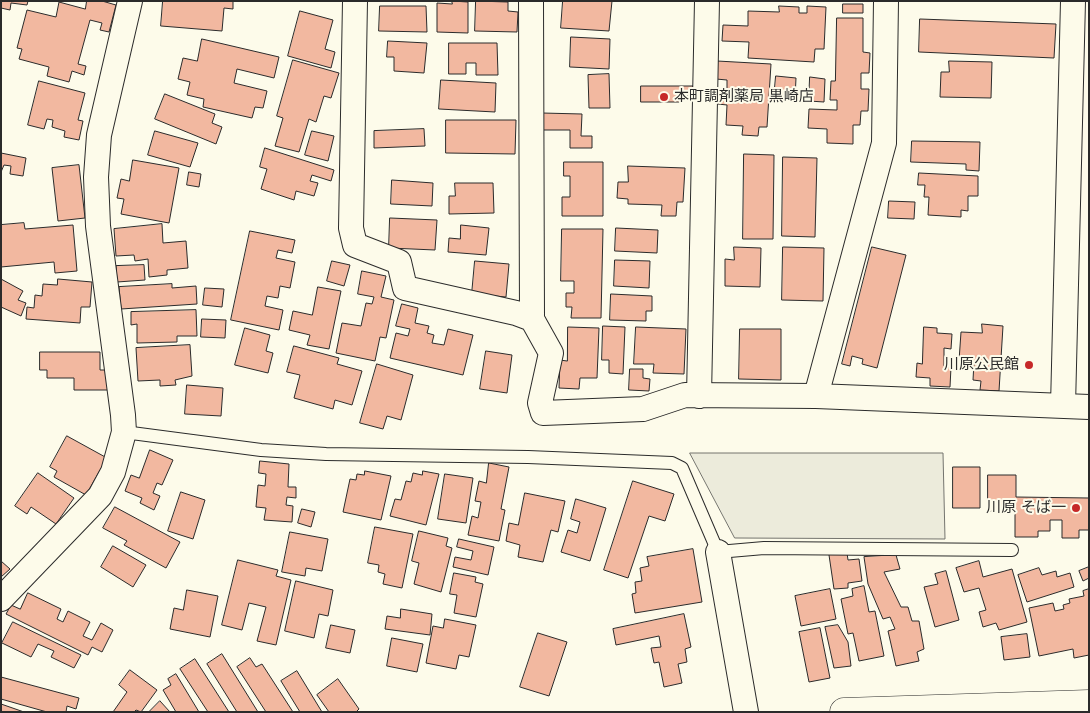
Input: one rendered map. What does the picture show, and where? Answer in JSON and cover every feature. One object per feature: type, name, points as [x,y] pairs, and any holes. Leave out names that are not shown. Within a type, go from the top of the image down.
[{"type":"highway","points":[[844,712],[1089,704]]},
{"type":"street","points":[[1,599],[100,496],[113,472],[124,432],[98,226],[96,177],[99,135],[130,1]]},
{"type":"street","points":[[355,1],[351,228],[355,245],[399,262],[404,288],[516,313],[532,319]]},
{"type":"street","points":[[531,1],[532,319],[551,353],[540,403],[542,413],[643,409],[685,395],[816,396],[1089,407]]},
{"type":"street","points":[[700,396],[707,1]]},
{"type":"street","points":[[816,396],[884,143],[886,1]]},
{"type":"street","points":[[1063,406],[1073,1]]},
{"type":"street","points":[[718,552],[746,712]]},
{"type":"lane","points":[[124,432],[261,450],[326,454],[528,457],[672,463],[682,468],[718,552],[764,548],[1012,550]]},
{"type":"shaded area","points":[[690,453],[943,453],[945,539],[735,538]]},
{"type":"building","points":[[1,1],[28,1],[27,5],[11,3],[10,10],[1,8]]},
{"type":"building","points":[[87,1],[102,1],[116,5],[109,32],[100,30],[102,23],[90,20],[78,64],[86,66],[84,75],[72,71],[69,82],[47,76],[49,67],[19,59],[22,49],[17,48],[27,10],[56,17],[59,2],[85,9]]},
{"type":"building","points":[[163,1],[233,1],[233,9],[224,8],[222,31],[161,26]]},
{"type":"building","points":[[452,1],[468,2],[468,33],[437,32],[437,3],[452,4]]},
{"type":"building","points":[[476,1],[508,2],[508,11],[518,12],[517,32],[475,31]]},
{"type":"building","points":[[563,1],[612,1],[609,31],[561,28]]},
{"type":"building","points":[[843,4],[863,4],[863,13],[843,13]]},
{"type":"building","points":[[380,6],[426,6],[427,32],[379,31]]},
{"type":"building","points":[[779,6],[799,7],[799,13],[807,13],[807,6],[826,7],[824,49],[815,49],[814,62],[748,58],[749,42],[722,41],[723,25],[748,26],[748,11],[779,12]]},
{"type":"building","points":[[300,11],[333,20],[325,49],[335,52],[331,68],[288,56]]},
{"type":"building","points":[[837,18],[863,18],[863,52],[870,53],[869,73],[861,73],[861,89],[869,89],[868,111],[861,111],[860,125],[853,125],[853,144],[827,143],[827,129],[808,128],[809,109],[837,110],[837,100],[830,100],[831,81],[835,81]]},
{"type":"building","points":[[920,19],[1056,24],[1054,58],[919,52]]},
{"type":"building","points":[[571,37],[610,39],[609,69],[570,67]]},
{"type":"building","points":[[202,39],[279,57],[274,78],[237,69],[234,83],[267,91],[263,108],[255,107],[252,118],[203,107],[204,99],[187,95],[190,82],[178,79],[183,58],[197,61]]},
{"type":"building","points":[[388,41],[427,43],[424,73],[394,71],[394,57],[387,57]]},
{"type":"building","points":[[449,43],[497,43],[498,75],[476,75],[476,63],[466,63],[466,74],[449,74]]},
{"type":"building","points":[[293,60],[339,73],[331,98],[324,96],[316,122],[309,119],[299,152],[275,146],[283,118],[277,116]]},
{"type":"building","points":[[717,61],[771,64],[767,127],[759,127],[758,136],[742,135],[743,126],[726,125],[727,105],[718,104],[719,90],[727,91],[727,80],[716,79]]},
{"type":"building","points":[[949,61],[992,62],[991,98],[940,97],[941,72],[949,72]]},
{"type":"building","points":[[609,74],[610,108],[589,108],[588,75]]},
{"type":"building","points":[[776,76],[796,78],[795,99],[774,98]]},
{"type":"building","points":[[810,77],[825,79],[824,102],[809,101]]},
{"type":"building","points":[[441,80],[496,83],[495,112],[439,109]]},
{"type":"building","points":[[39,81],[85,93],[78,120],[83,121],[79,140],[64,137],[65,131],[52,127],[53,120],[47,119],[44,129],[28,125]]},
{"type":"building","points":[[641,86],[693,86],[693,95],[682,95],[682,102],[641,102]]},
{"type":"building","points":[[165,94],[215,114],[212,123],[222,127],[216,144],[155,119]]},
{"type":"building","points":[[542,113],[582,114],[581,136],[592,136],[592,148],[570,148],[570,130],[542,130]]},
{"type":"building","points":[[446,120],[516,120],[515,154],[446,153]]},
{"type":"building","points":[[424,129],[425,146],[374,148],[374,131]]},
{"type":"building","points":[[155,131],[198,143],[190,167],[148,155]]},
{"type":"building","points":[[312,131],[334,136],[328,161],[305,155]]},
{"type":"building","points":[[912,141],[980,142],[979,171],[966,170],[966,164],[911,162]]},
{"type":"building","points":[[265,148],[334,170],[331,181],[312,175],[310,181],[318,183],[314,196],[296,191],[294,200],[261,189],[267,169],[260,167]]},
{"type":"building","points":[[1,153],[26,158],[23,176],[10,174],[11,166],[4,165],[1,172]]},
{"type":"building","points":[[744,154],[774,155],[773,239],[743,239]]},
{"type":"building","points":[[783,157],[817,158],[815,237],[782,236]]},
{"type":"building","points":[[133,160],[179,168],[169,223],[121,214],[124,199],[117,198],[121,179],[129,181]]},
{"type":"building","points":[[564,162],[603,162],[603,216],[562,216],[562,197],[570,197],[570,176],[564,176]]},
{"type":"building","points":[[79,165],[85,218],[58,221],[52,168]]},
{"type":"building","points":[[628,166],[685,168],[683,202],[677,202],[676,216],[661,216],[662,205],[628,204],[628,199],[617,198],[618,182],[628,182]]},
{"type":"building","points":[[189,172],[201,174],[199,187],[187,185]]},
{"type":"building","points":[[919,173],[978,176],[978,196],[968,196],[968,211],[961,210],[961,217],[928,215],[929,197],[924,197],[925,185],[918,185]]},
{"type":"building","points":[[392,180],[433,183],[432,206],[391,204]]},
{"type":"building","points":[[455,183],[493,183],[494,213],[449,214],[449,196],[455,196]]},
{"type":"building","points":[[889,201],[915,202],[914,219],[888,218]]},
{"type":"building","points":[[390,218],[437,220],[435,250],[389,248]]},
{"type":"building","points":[[24,223],[25,229],[73,225],[77,271],[55,273],[54,262],[1,267],[1,225]]},
{"type":"building","points":[[162,224],[163,243],[186,241],[188,268],[167,270],[167,275],[149,277],[148,259],[135,261],[134,255],[116,256],[114,229]]},
{"type":"building","points":[[461,225],[489,228],[486,255],[448,252],[449,238],[460,239]]},
{"type":"building","points":[[616,228],[658,230],[657,253],[615,251]]},
{"type":"building","points":[[562,229],[603,229],[601,318],[571,318],[572,307],[566,307],[566,293],[574,293],[574,281],[561,281]]},
{"type":"building","points":[[250,231],[295,240],[292,253],[278,250],[276,258],[295,262],[290,288],[280,286],[278,298],[267,296],[265,306],[283,310],[279,330],[231,320]]},
{"type":"building","points":[[734,247],[761,248],[760,287],[725,286],[725,259],[734,260]]},
{"type":"building","points":[[783,247],[824,248],[823,301],[782,300]]},
{"type":"building","points":[[872,247],[906,255],[877,368],[862,364],[863,359],[852,356],[850,366],[842,364]]},
{"type":"building","points":[[615,260],[650,261],[649,288],[614,286]]},
{"type":"building","points":[[332,261],[350,265],[344,286],[327,281]]},
{"type":"building","points":[[475,261],[509,264],[506,297],[472,294]]},
{"type":"building","points":[[144,265],[145,280],[117,282],[116,266]]},
{"type":"building","points":[[362,271],[386,276],[381,297],[394,300],[386,338],[380,337],[375,361],[336,353],[342,323],[361,326],[366,303],[372,304],[374,297],[358,294]]},
{"type":"building","points":[[1,279],[23,291],[18,300],[26,303],[21,316],[1,307]]},
{"type":"building","points":[[58,279],[92,282],[90,307],[81,307],[80,323],[26,319],[27,307],[34,308],[35,295],[42,296],[43,284],[57,285]]},
{"type":"building","points":[[172,284],[172,288],[196,286],[197,304],[121,309],[119,287]]},
{"type":"building","points":[[318,287],[341,291],[329,349],[307,345],[310,335],[289,330],[293,311],[312,315]]},
{"type":"building","points":[[205,288],[224,289],[222,307],[203,305]]},
{"type":"building","points":[[611,294],[652,296],[652,311],[646,311],[646,321],[610,320]]},
{"type":"building","points":[[402,304],[418,308],[415,323],[429,326],[427,333],[434,335],[432,343],[444,345],[448,329],[473,335],[463,375],[390,358],[396,333],[408,336],[410,329],[396,326]]},
{"type":"building","points":[[196,310],[197,336],[177,336],[177,342],[137,343],[137,324],[131,325],[131,312]]},
{"type":"building","points":[[202,319],[226,320],[225,338],[201,337]]},
{"type":"building","points":[[982,324],[1003,326],[999,391],[980,390],[981,381],[973,380],[974,362],[959,361],[961,332],[982,333]]},
{"type":"building","points":[[603,326],[625,327],[623,374],[609,373],[609,360],[602,360]]},
{"type":"building","points":[[568,327],[599,328],[597,378],[580,378],[579,389],[559,388],[560,360],[567,361]]},
{"type":"building","points":[[636,327],[686,329],[684,374],[653,373],[654,364],[634,364]]},
{"type":"building","points":[[924,327],[937,328],[937,333],[952,334],[951,349],[944,348],[944,366],[951,367],[950,387],[930,386],[930,378],[916,377],[917,363],[922,364]]},
{"type":"building","points":[[245,328],[270,335],[266,351],[273,353],[268,373],[235,365]]},
{"type":"building","points":[[740,329],[781,329],[781,380],[739,379]]},
{"type":"building","points":[[190,345],[192,376],[175,380],[176,385],[160,386],[160,380],[138,381],[136,348]]},
{"type":"building","points":[[294,346],[339,358],[337,364],[362,371],[352,405],[335,400],[333,409],[294,398],[300,375],[287,372]]},
{"type":"building","points":[[486,351],[512,355],[507,393],[480,389]]},
{"type":"building","points":[[40,352],[100,352],[100,370],[109,370],[109,390],[74,390],[74,378],[47,378],[47,370],[40,370]]},
{"type":"building","points":[[377,364],[413,375],[401,420],[387,416],[383,429],[360,423]]},
{"type":"building","points":[[630,369],[643,369],[643,378],[650,379],[649,391],[629,390]]},
{"type":"building","points":[[187,385],[223,388],[221,416],[185,414]]},
{"type":"building","points":[[67,436],[107,458],[86,495],[54,477],[57,471],[50,467]]},
{"type":"building","points":[[150,450],[173,460],[162,485],[157,483],[153,493],[160,496],[154,510],[140,503],[142,498],[125,491],[131,475],[139,478]]},
{"type":"building","points":[[260,461],[289,464],[288,487],[296,487],[296,498],[287,497],[286,505],[293,506],[292,522],[264,520],[266,508],[256,507],[258,485],[265,486],[266,474],[259,473]]},
{"type":"building","points":[[489,463],[509,467],[501,509],[505,510],[499,541],[468,535],[472,516],[478,518],[481,502],[475,501],[479,481],[486,483]]},
{"type":"building","points":[[953,467],[980,467],[980,508],[953,508]]},
{"type":"building","points":[[365,471],[391,476],[381,520],[343,512],[350,479],[356,480],[357,474],[364,475]]},
{"type":"building","points":[[423,471],[439,474],[426,525],[390,516],[395,499],[401,500],[406,481],[411,482],[413,473],[422,475]]},
{"type":"building","points":[[38,473],[74,498],[56,524],[31,507],[27,514],[15,506]]},
{"type":"building","points":[[445,474],[473,478],[466,523],[438,519]]},
{"type":"building","points":[[988,475],[1016,475],[1016,497],[1089,498],[1089,530],[1079,530],[1079,538],[1062,538],[1062,520],[1050,520],[1050,531],[1038,531],[1038,537],[1015,537],[1015,511],[988,511]]},
{"type":"building","points":[[633,481],[674,494],[665,521],[649,516],[628,578],[604,570]]},
{"type":"building","points":[[181,492],[205,500],[193,539],[168,531]]},
{"type":"building","points":[[525,493],[565,501],[558,532],[551,530],[543,562],[518,557],[520,545],[506,541],[509,523],[518,525]]},
{"type":"building","points":[[576,499],[606,508],[590,561],[561,552],[568,530],[577,533],[580,522],[571,519]]},
{"type":"building","points":[[115,507],[180,542],[166,568],[124,545],[127,541],[103,528]]},
{"type":"building","points":[[302,509],[315,512],[311,527],[298,523]]},
{"type":"building","points":[[375,527],[413,534],[402,588],[383,584],[385,574],[378,572],[379,565],[368,563]]},
{"type":"building","points":[[419,531],[448,538],[446,546],[452,548],[441,592],[414,584],[419,563],[412,561]]},
{"type":"building","points":[[290,532],[328,539],[322,571],[306,568],[305,576],[282,572]]},
{"type":"building","points":[[459,539],[494,547],[488,575],[453,567],[455,557],[471,560],[473,551],[457,547]]},
{"type":"building","points":[[113,546],[146,565],[133,587],[101,567]]},
{"type":"building","points":[[693,549],[702,602],[635,613],[632,594],[636,593],[635,582],[642,581],[640,568],[649,566],[647,557]]},
{"type":"building","points":[[847,553],[848,560],[859,559],[862,581],[848,583],[848,588],[834,589],[829,555]]},
{"type":"building","points":[[896,555],[900,569],[884,572],[901,607],[908,607],[912,621],[919,621],[924,649],[917,652],[919,661],[896,666],[888,631],[895,629],[890,617],[883,619],[868,584],[864,557]]},
{"type":"building","points":[[238,560],[278,570],[276,576],[291,580],[276,645],[257,641],[266,607],[249,603],[242,630],[222,625]]},
{"type":"building","points":[[1,561],[10,569],[1,577]]},
{"type":"building","points":[[979,561],[983,577],[1012,569],[1027,622],[999,630],[996,623],[983,627],[979,612],[986,610],[979,588],[964,592],[956,568]]},
{"type":"building","points":[[1089,567],[1089,578],[1083,581],[1079,571]]},
{"type":"building","points":[[1039,568],[1042,575],[1056,571],[1057,577],[1070,573],[1074,587],[1027,602],[1018,575]]},
{"type":"building","points":[[946,571],[959,620],[935,627],[924,587],[938,584],[935,574]]},
{"type":"building","points":[[454,573],[476,577],[475,582],[483,584],[476,617],[454,613],[457,595],[450,594]]},
{"type":"building","points":[[296,581],[333,590],[328,616],[319,614],[314,638],[285,631]]},
{"type":"building","points":[[864,586],[869,612],[875,611],[884,656],[859,661],[853,633],[848,634],[841,599],[853,596],[852,589]]},
{"type":"building","points":[[830,589],[836,619],[801,626],[795,596]]},
{"type":"building","points":[[1089,589],[1089,655],[1074,658],[1073,649],[1039,656],[1029,608],[1053,603],[1055,611],[1064,609],[1063,605],[1070,603],[1069,599],[1084,596],[1083,591]]},
{"type":"building","points":[[187,590],[218,596],[210,637],[170,629],[174,608],[183,610]]},
{"type":"building","points":[[28,593],[61,609],[57,619],[63,622],[68,611],[90,622],[83,636],[92,640],[101,623],[113,630],[102,652],[92,647],[88,655],[6,614],[11,605],[20,609]]},
{"type":"building","points":[[401,609],[432,614],[430,635],[385,629],[387,616],[400,618]]},
{"type":"building","points":[[684,614],[691,647],[685,649],[687,662],[678,664],[682,683],[664,687],[659,662],[654,663],[651,648],[661,647],[659,636],[616,645],[613,629]]},
{"type":"building","points":[[445,619],[476,625],[469,657],[459,655],[456,669],[426,663],[433,626],[443,628]]},
{"type":"building","points":[[13,622],[81,655],[74,668],[51,657],[54,651],[38,644],[31,657],[2,643]]},
{"type":"building","points":[[331,625],[355,630],[350,653],[326,648]]},
{"type":"building","points":[[838,625],[848,642],[851,666],[834,668],[825,627]]},
{"type":"building","points":[[820,628],[830,678],[809,682],[799,632]]},
{"type":"building","points":[[538,633],[567,642],[549,696],[520,687]]},
{"type":"building","points":[[1027,634],[1030,657],[1004,660],[1001,637]]},
{"type":"building","points":[[392,638],[423,644],[417,672],[387,666]]},
{"type":"building","points":[[222,654],[258,712],[237,712],[207,664]]},
{"type":"building","points":[[250,658],[256,667],[262,664],[293,712],[266,712],[237,667]]},
{"type":"building","points":[[195,659],[229,712],[208,712],[180,669]]},
{"type":"building","points":[[130,670],[157,690],[141,712],[136,710],[134,712],[113,712],[127,692],[119,685]]},
{"type":"building","points":[[297,671],[322,712],[300,712],[281,681]]},
{"type":"building","points":[[176,674],[199,712],[176,712],[163,690],[171,685],[168,679]]},
{"type":"building","points":[[1,677],[79,698],[76,709],[67,706],[66,712],[47,712],[1,699]]},
{"type":"building","points":[[338,679],[359,709],[356,712],[329,712],[317,695]]},
{"type":"building","points":[[160,701],[170,712],[149,712]]},
{"type":"building","points":[[1,704],[24,712],[1,712]]},
{"type":"place","name":"本町調剤薬局 黒崎店","points":[[664,97]]},
{"type":"place","name":"川原公民館","points":[[1029,365]]},
{"type":"place","name":"川原 そば一","points":[[1076,508]]}]
